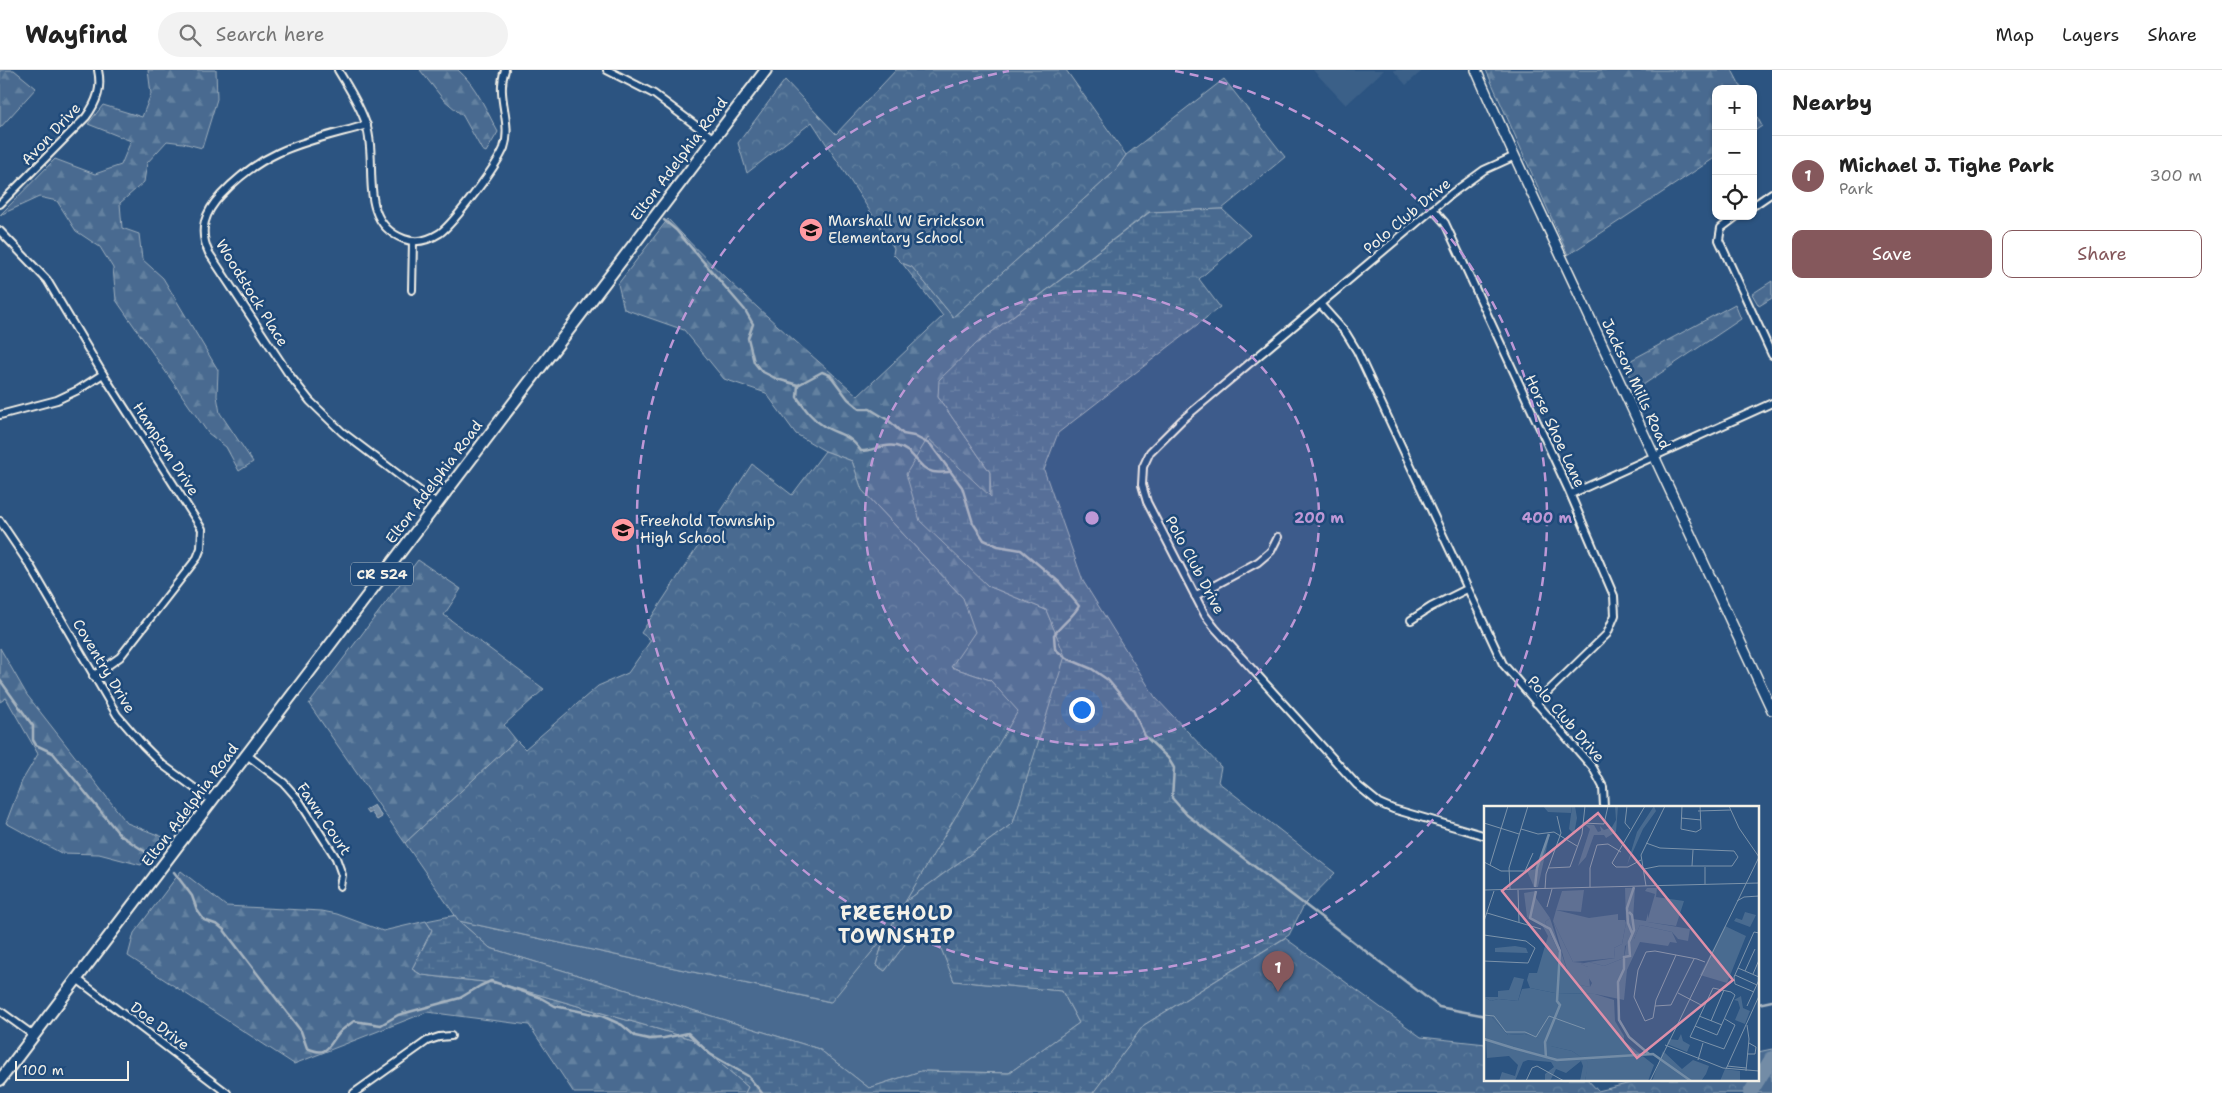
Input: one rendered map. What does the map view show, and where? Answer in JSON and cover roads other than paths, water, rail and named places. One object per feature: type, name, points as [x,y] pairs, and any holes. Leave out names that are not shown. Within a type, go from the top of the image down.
[{"type":"main road","name":"Elton Adelphia Road","points":[[0,1080],[766,70]]},
{"type":"main road","name":"Jackson Mills Road","points":[[1476,70],[1654,456],[1676,508],[1772,710]]},
{"type":"street","name":"Avon Drive","points":[[0,204],[93,108],[99,90],[98,70]]},
{"type":"street","points":[[338,70],[359,106],[367,125],[375,210],[378,218],[389,230],[412,242],[434,237],[446,228],[500,158],[507,132],[500,89],[505,70]]},
{"type":"street","points":[[607,70],[654,94],[714,139]]},
{"type":"street","name":"Woodstock Place","points":[[367,125],[285,148],[252,166],[212,205],[205,219],[204,239],[214,261],[288,373],[310,401],[342,432],[437,504]]},
{"type":"street","name":"Polo Club Drive","points":[[1484,835],[1393,809],[1367,794],[1214,628],[1195,596],[1144,495],[1142,473],[1147,457],[1156,444],[1182,420],[1472,178],[1515,156]]},
{"type":"street","points":[[1757,203],[1772,193]]},
{"type":"street","name":"Horse Shoe Lane","points":[[1433,209],[1445,223],[1571,494],[1613,591],[1614,615],[1610,628],[1602,640],[1536,703]]},
{"type":"street","points":[[1731,220],[1724,225],[1719,233],[1719,240],[1772,355]]},
{"type":"street","name":"Hampton Drive","points":[[0,231],[48,280],[103,374],[200,524],[203,539],[196,558],[120,658],[93,676]]},
{"type":"street","points":[[412,242],[412,290]]},
{"type":"street","name":"Polo Club Drive","points":[[1321,305],[1346,333],[1357,351],[1503,664],[1572,742],[1598,776],[1603,787],[1604,806]]},
{"type":"street","points":[[0,415],[62,398],[103,374]]},
{"type":"street","points":[[1571,494],[1772,403]]},
{"type":"street","name":"Coventry Drive","points":[[0,521],[31,567],[117,715],[143,745],[164,765],[212,801]]},
{"type":"street","points":[[1195,596],[1258,562],[1271,551],[1278,537]]},
{"type":"street","points":[[1411,620],[1430,607],[1467,590]]},
{"type":"street","name":"Fawn Court","points":[[247,755],[284,783],[298,799],[336,858],[342,874],[340,886]]},
{"type":"street","name":"Doe Drive","points":[[77,979],[227,1093]]},
{"type":"street","points":[[0,1011],[33,1036]]},
{"type":"street","points":[[354,1093],[427,1042],[439,1036],[451,1036]]},
{"type":"water","points":[[374,805],[382,817],[377,820],[371,812],[368,814],[365,810]]},
{"type":"waterway","points":[[664,220],[676,230],[745,310],[753,324],[748,338],[754,362],[761,371],[777,379],[798,385]]},
{"type":"waterway","points":[[949,472],[928,470],[908,451],[896,446],[891,445],[861,451],[849,438],[820,424],[806,410],[797,397],[798,385],[822,372],[830,375],[848,399],[860,409],[870,409],[888,420],[903,434],[914,436],[931,445],[962,487],[973,523],[984,540],[998,546],[1021,550],[1059,582],[1079,606],[1054,635],[1055,649],[1066,658],[1092,669],[1108,680],[1133,710],[1145,736],[1168,758],[1174,768],[1172,798],[1187,815],[1439,1007],[1484,1016]]},
{"type":"waterway","points":[[0,680],[33,726],[33,740],[36,745],[53,753],[120,835],[155,858]]},
{"type":"waterway","points":[[174,872],[192,896],[197,910],[204,920],[218,925],[224,930],[301,1031],[307,1048],[314,1051],[326,1050],[340,1032],[354,1021],[381,1025],[398,1015],[460,998],[491,981],[539,997],[555,1006],[602,1016],[622,1025],[635,1036],[649,1039],[688,1033],[710,1054],[748,1076],[762,1093]]},
{"type":"waterway","points":[[1760,1004],[1772,1001]]},
{"type":"waterway","points":[[1760,1077],[1772,1058]]},
{"type":"waterway","points":[[1750,1093],[1758,1080]]},
{"type":"place","name":"Marshall W Errickson Elementary School","points":[[811,230]]},
{"type":"place","name":"Freehold Township High School","points":[[623,530]]},
{"type":"place","name":"Michael J. Tighe Park","points":[[1278,992]]},
{"type":"district","name":"FREEHOLD TOWNSHIP","points":[[897,924]]}]
